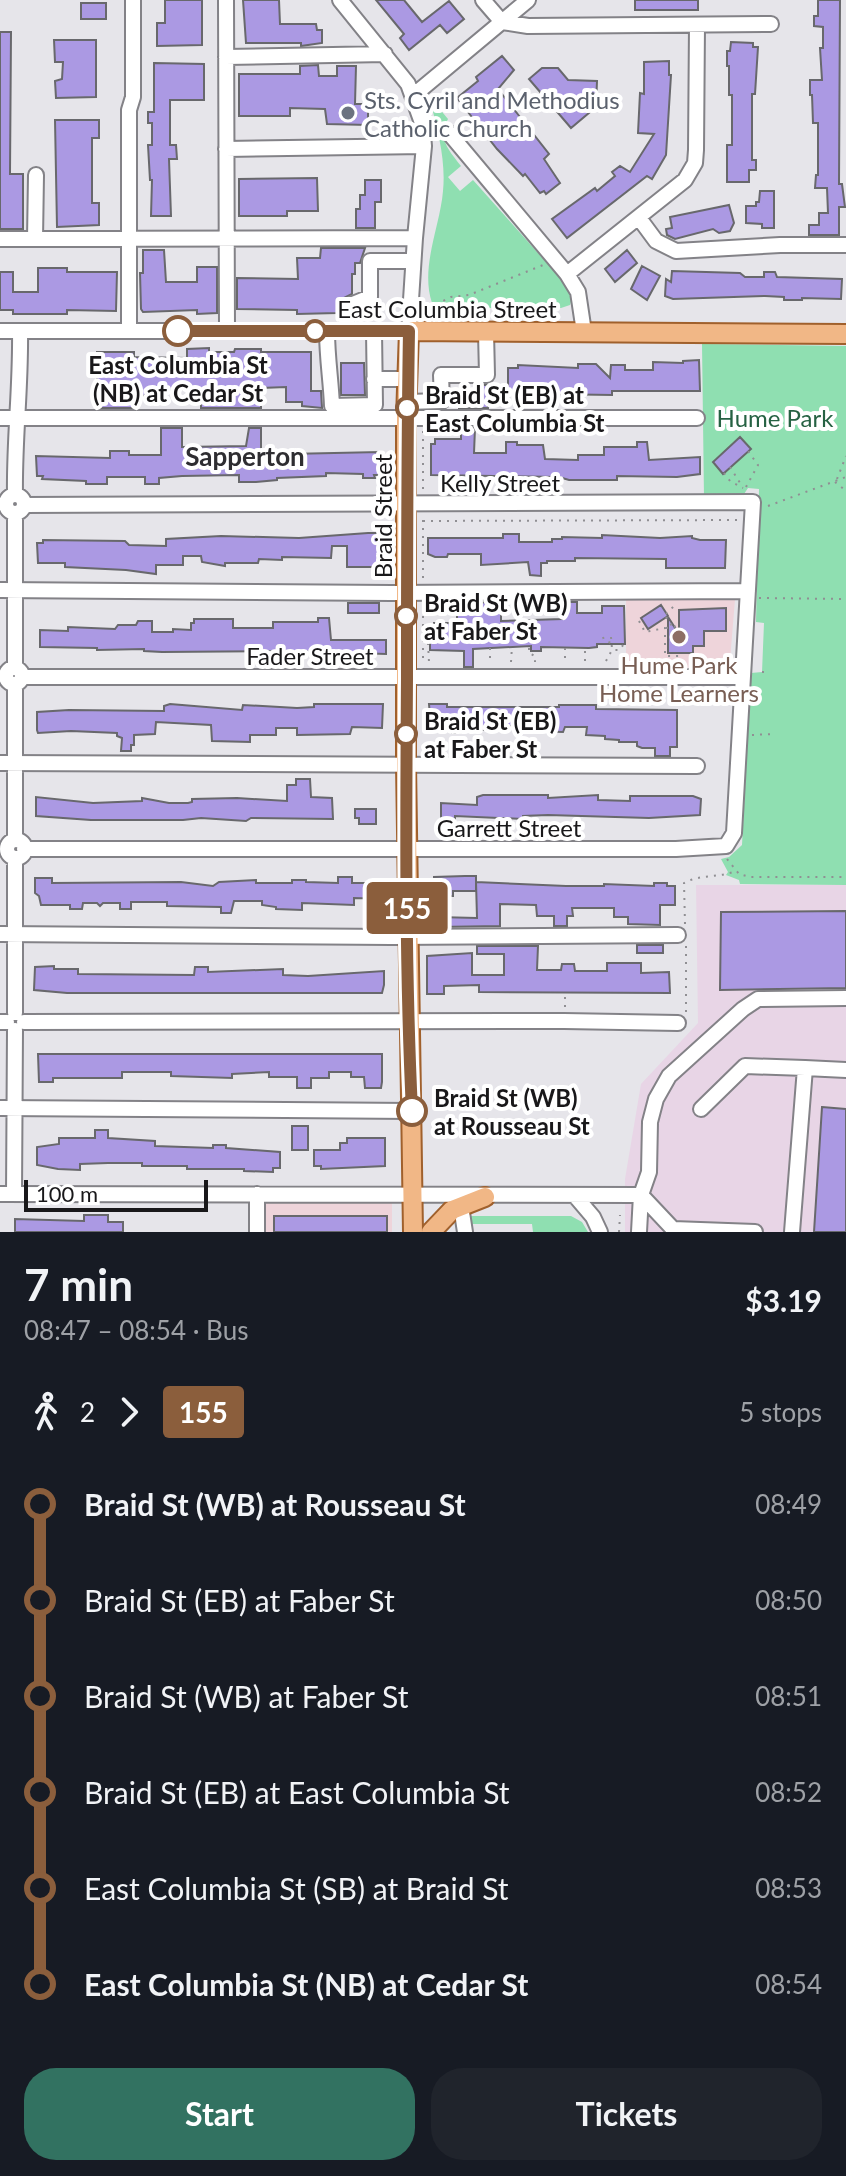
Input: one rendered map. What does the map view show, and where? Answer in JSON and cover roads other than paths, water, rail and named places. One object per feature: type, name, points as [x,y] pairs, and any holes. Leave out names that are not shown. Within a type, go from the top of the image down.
[{"type":"main road","name":"East Columbia Street","points":[[409,331],[846,334]]},
{"type":"main road","name":"Braid Street","points":[[409,331],[408,379],[412,413],[406,505],[406,764],[413,1232]]},
{"type":"main road","points":[[431,1232],[445,1216],[485,1197]]},
{"type":"street","points":[[129,331],[129,110],[133,97],[133,0]]},
{"type":"street","points":[[226,0],[227,331]]},
{"type":"street","points":[[340,0],[414,95],[528,0]]},
{"type":"street","points":[[483,0],[502,22],[537,26],[771,24]]},
{"type":"street","points":[[567,274],[685,180],[695,163],[697,25]]},
{"type":"street","points":[[226,57],[385,54]]},
{"type":"street","name":"Braid Street","points":[[409,331],[424,146],[422,123],[414,95]]},
{"type":"street","points":[[449,133],[567,274],[578,292],[584,332]]},
{"type":"street","points":[[226,149],[424,146]]},
{"type":"street","points":[[35,239],[32,208],[36,175]]},
{"type":"street","points":[[639,218],[656,241],[676,251],[846,245]]},
{"type":"street","points":[[0,239],[415,238]]},
{"type":"street","points":[[347,331],[348,306],[370,297],[370,261],[413,261]]},
{"type":"street","name":"East Columbia Street","points":[[0,331],[409,331]]},
{"type":"street","points":[[20,331],[7,590],[11,676],[7,763],[12,849],[7,934],[12,1022],[7,1108],[7,1194],[641,1195]]},
{"type":"street","points":[[327,331],[332,406],[375,405],[374,331]]},
{"type":"street","points":[[412,413],[442,401],[441,375],[487,375],[486,332]]},
{"type":"street","points":[[374,379],[408,379]]},
{"type":"street","points":[[0,418],[412,413],[697,418]]},
{"type":"street","name":"Kelly Street","points":[[12,504],[406,505],[752,500],[752,595]]},
{"type":"street","points":[[7,590],[752,595],[742,677]]},
{"type":"street","name":"Fader Street","points":[[11,676],[742,677]]},
{"type":"street","name":"Garrett Street","points":[[12,849],[676,849],[726,846],[734,833],[742,677]]},
{"type":"street","points":[[7,763],[697,766]]},
{"type":"street","points":[[7,934],[678,935]]},
{"type":"street","points":[[639,1232],[641,1195],[649,1172],[650,1122],[656,1099],[669,1076],[758,999],[846,998]]},
{"type":"street","points":[[12,1022],[678,1023]]},
{"type":"street","points":[[701,1109],[745,1066],[846,1070]]},
{"type":"street","points":[[792,1232],[805,1068]]},
{"type":"street","points":[[7,1108],[412,1111]]},
{"type":"street","points":[[257,1194],[257,1232]]},
{"type":"street","points":[[641,1195],[673,1229],[755,1232]]},
{"type":"street","points":[[576,1197],[593,1217],[600,1232]]},
{"type":"street","points":[[461,1206],[465,1232]]},
{"type":"place","name":"Sts. Cyril and Methodius Catholic Church","points":[[348,113]]},
{"type":"place","name":"East Columbia St (NB) at Cedar St","points":[[178,331]]},
{"type":"place","name":"Braid St (EB) at East Columbia St","points":[[407,408]]},
{"type":"place","name":"Braid St (WB) at Faber St","points":[[406,616]]},
{"type":"place","name":"Hume Park Home Learners","points":[[679,637]]},
{"type":"place","name":"Braid St (EB) at Faber St","points":[[406,734]]},
{"type":"place","name":"Braid St (WB) at Rousseau St","points":[[412,1111]]},
{"type":"district","name":"Sapperton","points":[[245,456]]},
{"type":"park label","name":"Hume Park","points":[[775,417]]}]
